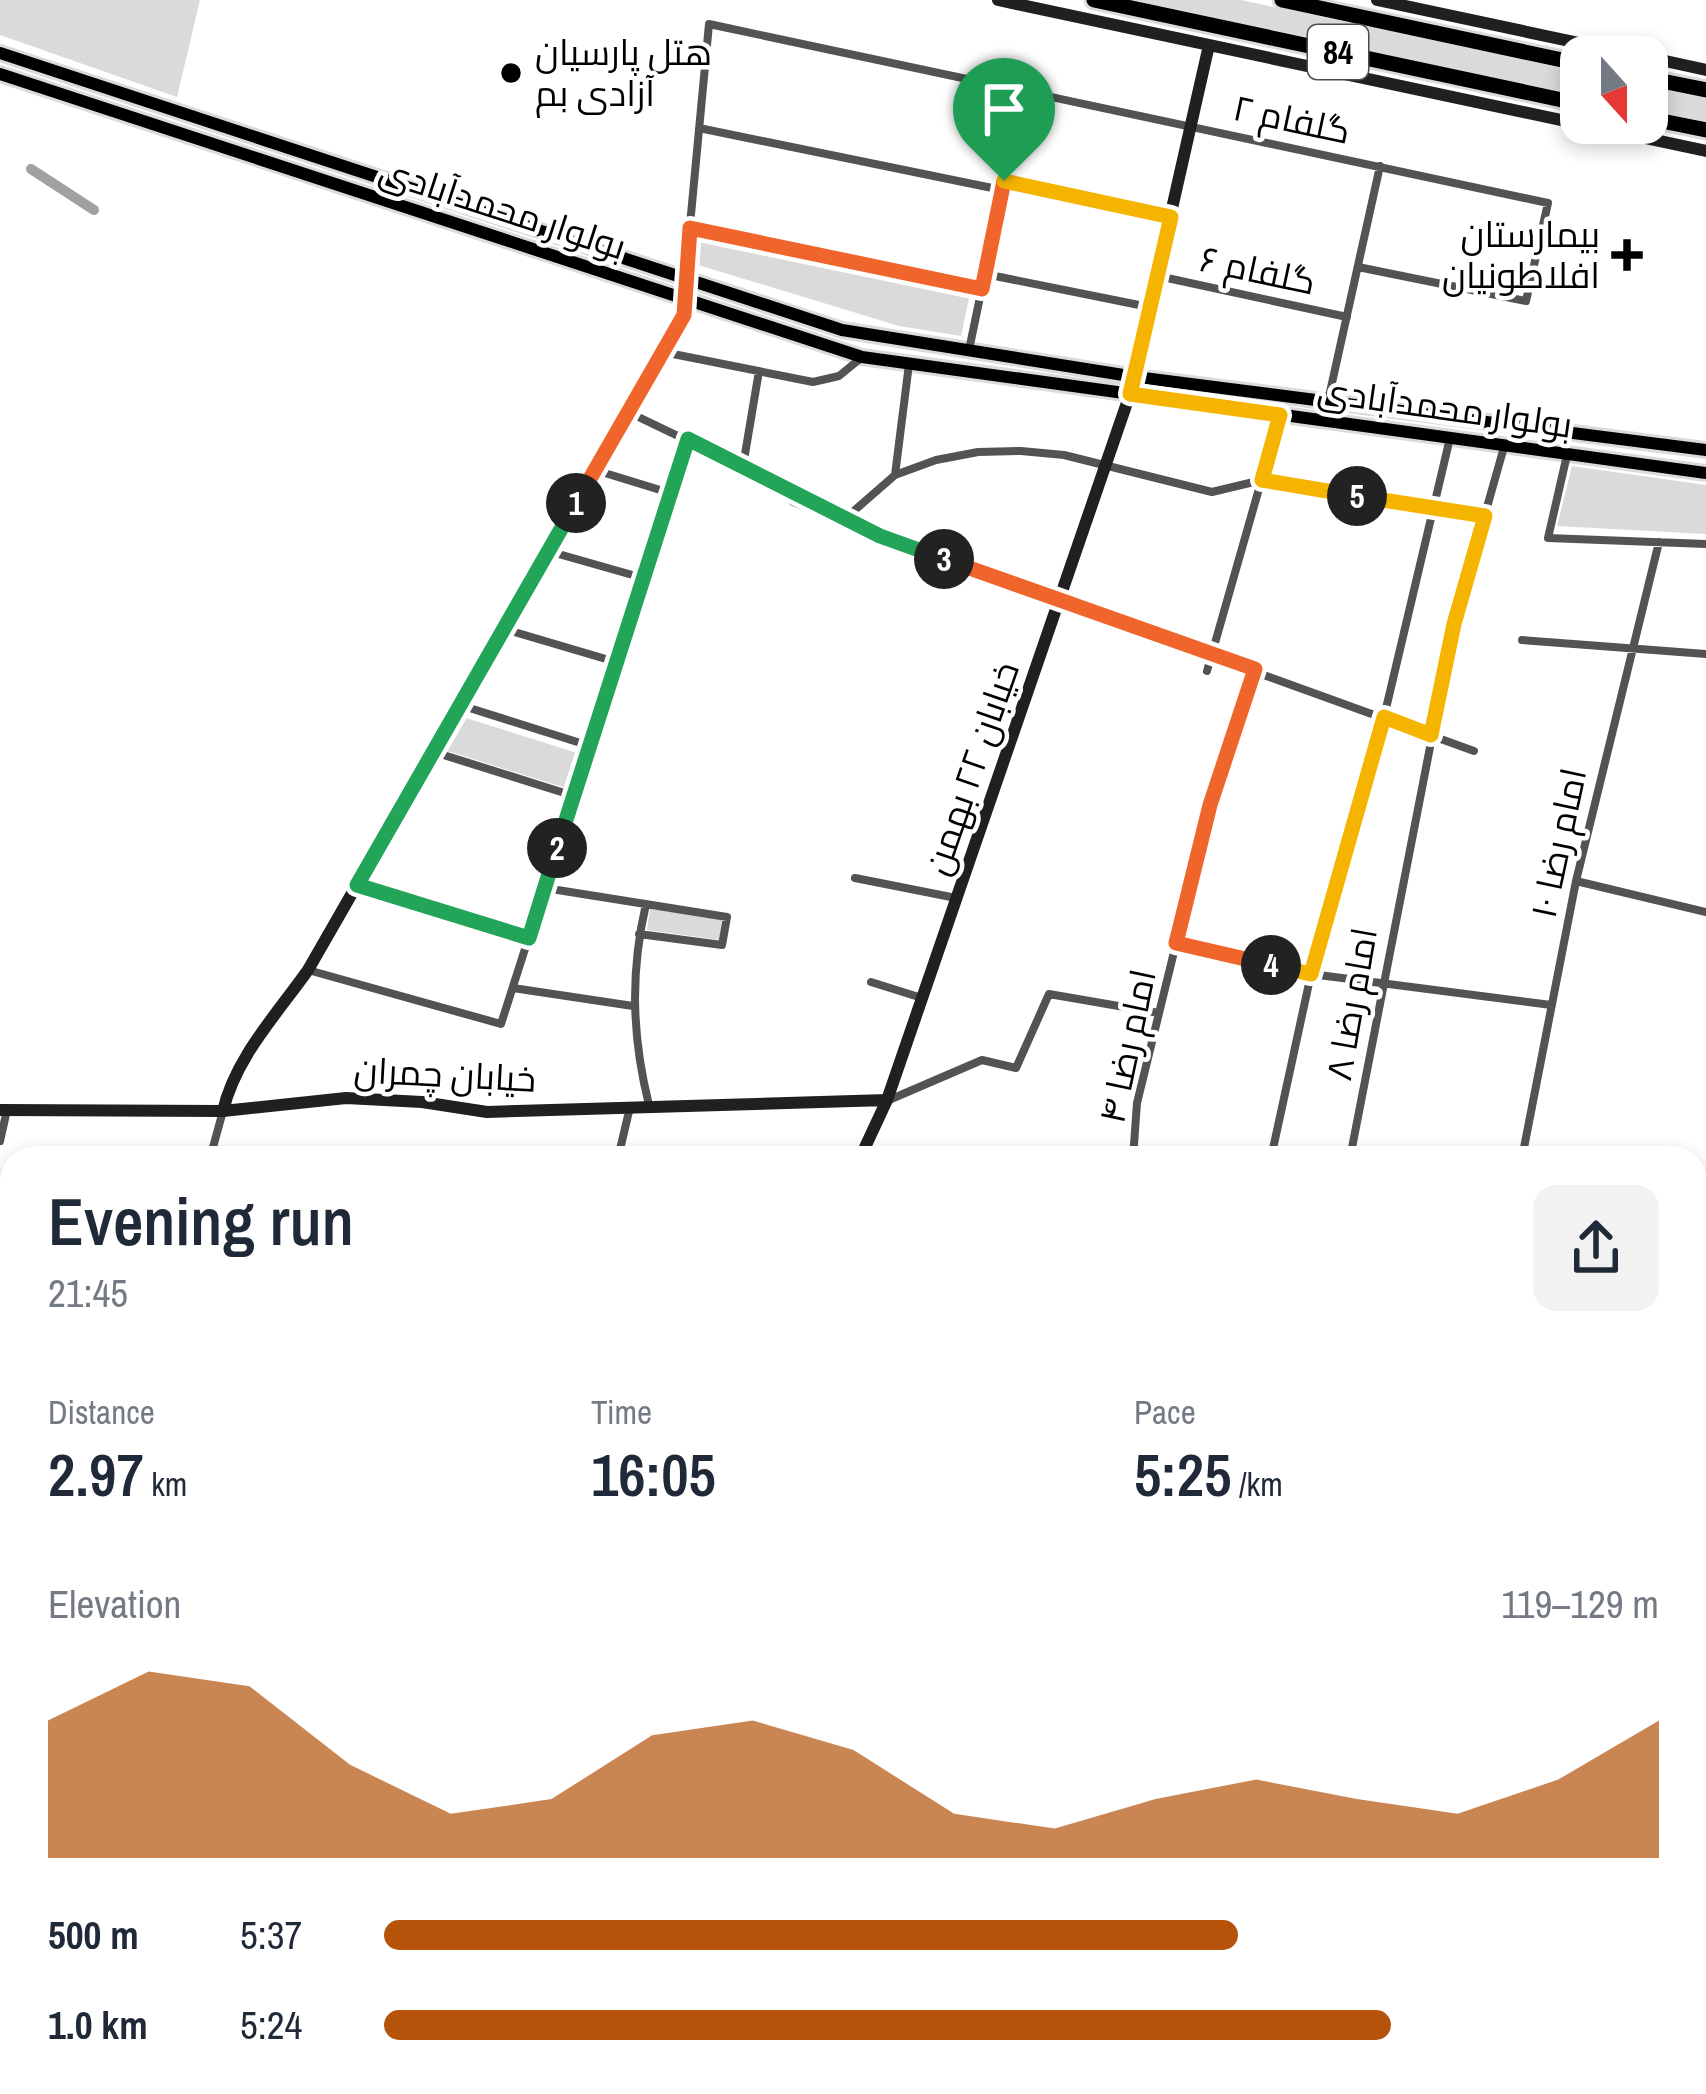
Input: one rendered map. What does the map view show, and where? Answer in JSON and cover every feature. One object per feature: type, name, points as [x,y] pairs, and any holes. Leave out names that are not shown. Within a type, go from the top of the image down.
[{"type":"highway","name":"84","points":[[1094,0],[1560,100]]},
{"type":"highway","name":"84","points":[[1282,0],[1560,60]]},
{"type":"highway","points":[[1668,82],[1706,90]]},
{"type":"highway","points":[[1668,122],[1706,130]]},
{"type":"main road","name":"بولوار محمدآبادی","points":[[0,53],[842,330],[1136,376],[1706,450]]},
{"type":"main road","name":"بولوار محمدآبادی","points":[[0,74],[862,357],[1706,473]]},
{"type":"main road","points":[[683,298],[685,278]]},
{"type":"main road","points":[[1600,458],[1604,437]]},
{"type":"street","points":[[998,0],[1706,151]]},
{"type":"street","points":[[1377,0],[1560,39]]},
{"type":"street","name":"گلفام ۲","points":[[699,128],[709,24],[1548,202],[1526,301],[1358,267]]},
{"type":"street","name":"خیابان ۲۲ بهمن","points":[[866,1146],[887,1100],[958,899],[1136,376],[1209,45]]},
{"type":"street","points":[[1668,62],[1706,70]]},
{"type":"street","points":[[969,350],[1024,90]]},
{"type":"street","points":[[685,278],[699,128],[1171,217]]},
{"type":"street","points":[[1328,401],[1380,166]]},
{"type":"street","points":[[690,228],[982,289]]},
{"type":"street","points":[[985,274],[1151,308]]},
{"type":"street","name":"گلفام ۶","points":[[1158,277],[1347,316]]},
{"type":"street","points":[[213,1146],[229,1085],[240,1065],[308,970],[434,752],[684,315],[683,298]]},
{"type":"street","points":[[663,352],[813,382],[850,370],[862,357]]},
{"type":"street","points":[[895,475],[909,364]]},
{"type":"street","points":[[743,466],[759,371]]},
{"type":"street","points":[[628,412],[880,536],[1474,751]]},
{"type":"street","points":[[1207,671],[1280,415]]},
{"type":"street","points":[[1274,1146],[1311,974],[1384,717],[1450,438]]},
{"type":"street","points":[[308,970],[501,1024],[688,439]]},
{"type":"street","name":"امام رضا ۸","points":[[1352,1146],[1454,624],[1504,445]]},
{"type":"street","points":[[847,517],[895,475],[978,452],[1043,453],[1212,492],[1262,480],[1485,516]]},
{"type":"street","points":[[1568,454],[1548,538],[1706,544]]},
{"type":"street","points":[[595,470],[670,493]]},
{"type":"street","name":"امام رضا ۱۰","points":[[1524,1146],[1576,881],[1659,542]]},
{"type":"street","points":[[548,551],[643,578]]},
{"type":"street","points":[[504,629],[616,662]]},
{"type":"street","points":[[1522,640],[1706,654]]},
{"type":"street","name":"امام رضا ۴","points":[[1134,1146],[1137,1103],[1210,805],[1255,669]]},
{"type":"street","points":[[460,706],[590,746]]},
{"type":"street","points":[[434,752],[574,796]]},
{"type":"street","points":[[855,878],[958,899]]},
{"type":"street","points":[[1576,881],[1706,913]]},
{"type":"street","points":[[357,885],[529,938]]},
{"type":"street","points":[[544,888],[727,916],[722,945],[639,934]]},
{"type":"street","points":[[646,904],[633,1006],[649,1105]]},
{"type":"street","points":[[1176,943],[1311,974],[1551,1005]]},
{"type":"street","points":[[871,982],[923,998]]},
{"type":"street","points":[[513,988],[633,1006]]},
{"type":"street","points":[[887,1100],[982,1060],[1016,1068],[1049,994],[1159,1013]]},
{"type":"street","name":"خیابان چمران","points":[[4,1110],[223,1111],[346,1098],[488,1112],[887,1100]]},
{"type":"street","points":[[621,1146],[631,1106]]},
{"type":"street","points":[[0,1142],[4,1110]]},
{"type":"shaded area","points":[[0,0],[200,0],[177,97],[0,35]]},
{"type":"shaded area","points":[[1135,0],[1241,0],[1560,68],[1560,91]]},
{"type":"shaded area","points":[[1668,91],[1706,99],[1706,122],[1668,114]]},
{"type":"shaded area","points":[[698,237],[970,294],[961,336],[899,326],[695,264]]},
{"type":"shaded area","points":[[1572,466],[1706,485],[1706,534],[1557,526]]},
{"type":"shaded area","points":[[460,716],[577,753],[566,788],[441,749]]},
{"type":"shaded area","points":[[650,909],[722,919],[719,940],[647,930]]},
{"type":"waterway","points":[[31,169],[94,210]]},
{"type":"waterway","points":[[793,501],[822,512]]},
{"type":"place","name":"هتل پارسیان آزادی بم","points":[[511,73]]},
{"type":"place","name":"بیمارستان افلاطونیان","points":[[1627,255]]},
{"type":"route","points":[[1004,181],[1171,217],[1130,394],[1280,415],[1262,480],[1485,516],[1454,624],[1431,735],[1384,717],[1311,974],[1176,943],[1210,805],[1255,669],[880,536],[688,439],[529,938],[357,885],[684,315],[690,228],[982,289],[1004,181]]}]
